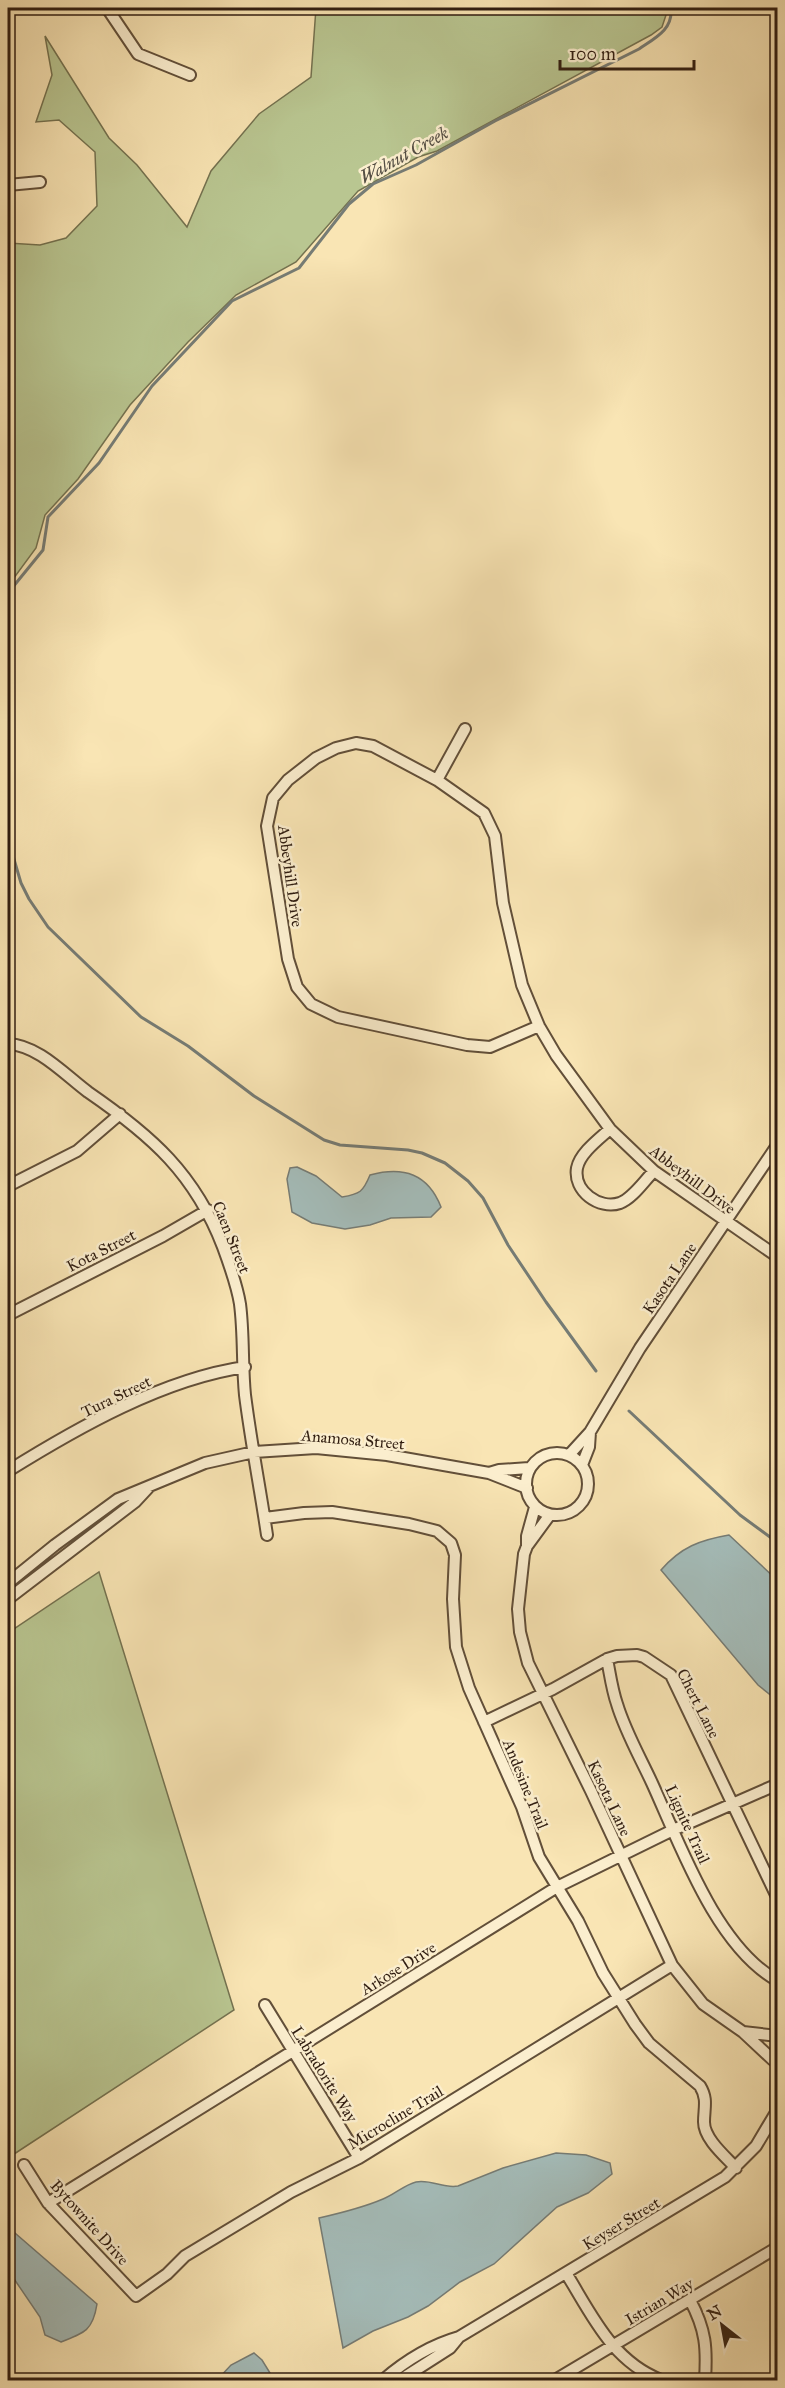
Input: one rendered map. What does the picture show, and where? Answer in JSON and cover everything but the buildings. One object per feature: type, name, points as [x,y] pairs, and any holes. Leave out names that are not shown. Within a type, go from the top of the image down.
[{"type":"street","points":[[107,8],[138,54],[190,75]]},
{"type":"street","points":[[8,185],[40,182]]},
{"type":"street","points":[[436,780],[465,729]]},
{"type":"street","name":"Abbeyhill Drive","points":[[539,1026],[490,1047],[467,1045],[338,1017],[311,1004],[297,987],[288,959],[267,826],[273,798],[288,780],[316,758],[336,748],[356,743],[373,746],[436,780],[484,813],[495,836],[503,903],[522,985],[539,1026],[576,1085],[610,1129],[654,1171],[777,1257]]},
{"type":"street","name":"Caen Street","points":[[8,1044],[16,1044],[37,1053],[120,1114],[177,1166],[208,1210],[231,1267],[240,1302],[245,1394],[267,1535]]},
{"type":"street","points":[[8,1186],[77,1151],[120,1114]]},
{"type":"street","points":[[610,1129],[584,1154],[577,1167],[578,1179],[584,1192],[595,1201],[608,1205],[622,1202],[654,1171]]},
{"type":"street","name":"Kasota Lane","points":[[569,1455],[590,1432],[640,1348],[777,1144]]},
{"type":"street","name":"Kota Street","points":[[8,1315],[163,1236],[208,1210]]},
{"type":"street","name":"Tura Street","points":[[8,1471],[52,1444],[154,1393],[212,1371],[245,1366]]},
{"type":"street","name":"Kasota Lane","points":[[590,1432],[589,1447],[582,1465],[588,1480],[589,1489],[586,1497],[566,1514],[549,1515],[524,1554],[519,1597],[520,1632],[528,1663],[672,1965],[703,2004],[743,2032],[776,2066]]},
{"type":"street","name":"Anamosa Street","points":[[8,1583],[118,1499],[205,1463],[254,1452],[284,1449],[351,1451],[489,1473],[527,1488]]},
{"type":"street","points":[[549,1515],[535,1507],[527,1488],[526,1475],[529,1468],[543,1457],[554,1453],[569,1455],[582,1465]]},
{"type":"street","name":"Anamosa Street","points":[[489,1473],[529,1468]]},
{"type":"street","name":"Anamosa Street","points":[[8,1599],[135,1502],[148,1488]]},
{"type":"street","name":"Kasota Lane","points":[[527,1546],[527,1536],[535,1507]]},
{"type":"street","name":"Andesine Trail","points":[[265,1518],[332,1512],[409,1524],[437,1531],[451,1543],[455,1555],[453,1621],[456,1647],[469,1688],[522,1808],[539,1857],[578,1921],[603,1973],[649,2043],[700,2086],[705,2094],[706,2111],[703,2124],[709,2136],[736,2168]]},
{"type":"street","name":"Chert Lane","points":[[484,1722],[542,1695],[607,1659],[637,1655],[652,1660],[670,1675],[777,1899]]},
{"type":"street","name":"Lignite Trail","points":[[607,1659],[617,1705],[673,1830],[716,1917],[744,1954],[777,1981]]},
{"type":"street","name":"Arkose Drive","points":[[48,2203],[557,1887],[673,1830],[777,1784]]},
{"type":"street","name":"Microcline Trail","points":[[136,2296],[167,2274],[185,2256],[291,2192],[359,2158],[672,1965]]},
{"type":"street","name":"Labradorite Way","points":[[265,2005],[359,2158]]},
{"type":"street","name":"Kasota Lane","points":[[743,2032],[777,2036]]},
{"type":"street","points":[[776,2066],[773,2053],[777,2042]]},
{"type":"street","name":"Keyser Street","points":[[383,2380],[411,2359],[445,2341],[459,2337],[712,2185],[736,2168],[756,2146],[777,2110],[776,2066]]},
{"type":"street","name":"Bytownite Drive","points":[[24,2165],[48,2203],[136,2296]]},
{"type":"street","name":"Istrian Way","points":[[555,2380],[777,2247]]},
{"type":"street","points":[[566,2273],[612,2346],[632,2365],[661,2380]]},
{"type":"street","points":[[690,2300],[705,2333],[705,2380]]},
{"type":"street","name":"Keyser Street","points":[[400,2380],[412,2376],[450,2348],[459,2337]]},
{"type":"green space","points":[[316,8],[668,9],[662,27],[651,35],[437,151],[418,157],[358,191],[296,262],[236,295],[188,342],[130,405],[78,479],[45,515],[36,548],[8,586],[8,243],[40,245],[66,238],[97,206],[95,152],[59,120],[36,122],[52,75],[45,36],[109,138],[137,165],[187,227],[211,171],[259,114],[311,77]]},
{"type":"green space","points":[[99,1572],[234,2010],[8,2158],[8,1633]]},
{"type":"water","points":[[297,1167],[316,1176],[342,1197],[360,1191],[370,1175],[382,1172],[404,1172],[422,1180],[436,1196],[441,1207],[431,1217],[391,1218],[370,1225],[345,1229],[312,1223],[292,1212],[287,1179],[290,1168]]},
{"type":"water","points":[[729,1535],[777,1580],[778,1693],[773,1697],[758,1685],[661,1570],[684,1550],[709,1539]]},
{"type":"water","points":[[556,2153],[586,2155],[610,2163],[612,2174],[588,2193],[557,2207],[494,2264],[460,2282],[428,2306],[373,2331],[343,2348],[319,2218],[375,2202],[416,2182],[458,2186],[503,2168]]},
{"type":"water","points":[[8,2227],[97,2304],[93,2320],[82,2333],[61,2342],[45,2335],[40,2317],[8,2270]]},
{"type":"water","points":[[254,2353],[262,2360],[270,2373],[264,2380],[217,2380],[231,2365]]},
{"type":"waterway","name":"Walnut Creek","points":[[8,593],[43,550],[48,517],[99,463],[152,386],[232,301],[299,268],[349,204],[373,184],[416,165],[495,121],[639,49],[666,28],[671,16],[671,8]]},
{"type":"waterway","points":[[8,839],[21,883],[48,927],[141,1017],[188,1046],[254,1096],[324,1140],[340,1145],[422,1153],[445,1163],[468,1181],[483,1198],[508,1245],[596,1371]]},
{"type":"waterway","points":[[629,1411],[740,1515],[778,1543]]}]
